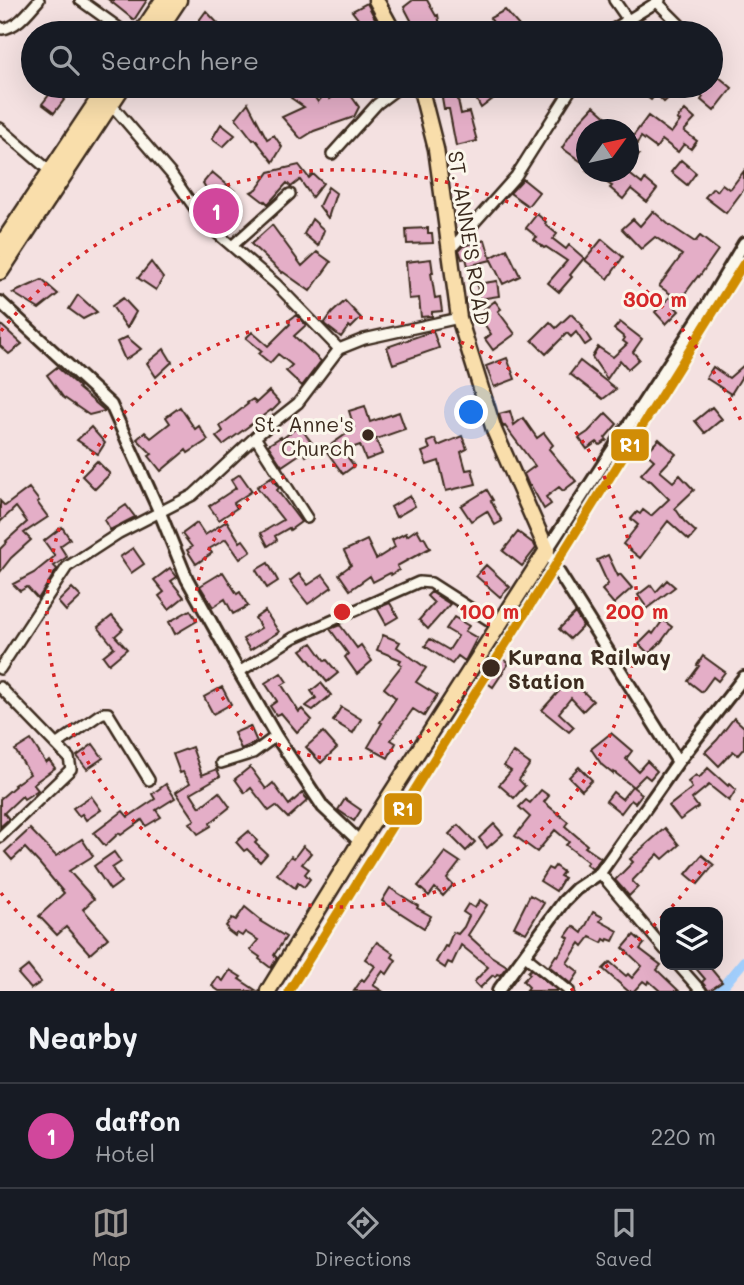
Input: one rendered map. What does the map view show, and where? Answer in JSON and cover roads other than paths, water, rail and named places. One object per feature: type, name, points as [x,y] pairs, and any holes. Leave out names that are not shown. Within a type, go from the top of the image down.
[{"type":"highway","points":[[150,21],[164,0]]},
{"type":"highway","points":[[164,21],[178,0]]},
{"type":"highway","points":[[0,248],[105,98]]},
{"type":"highway","points":[[0,271],[105,98]]},
{"type":"main road","points":[[376,0],[387,21]]},
{"type":"main road","name":"ST. ANNE'S ROAD","points":[[422,98],[436,149],[459,318],[494,430],[547,550]]},
{"type":"main road","points":[[268,991],[547,550]]},
{"type":"street","points":[[0,27],[7,29],[21,20],[39,0]]},
{"type":"street","points":[[80,0],[109,21]]},
{"type":"street","points":[[614,0],[628,20],[658,1],[677,21]]},
{"type":"street","points":[[109,98],[171,174],[205,223],[275,284],[340,349]]},
{"type":"street","points":[[332,154],[385,98]]},
{"type":"street","points":[[450,250],[516,176],[565,98]]},
{"type":"street","points":[[0,128],[51,172]]},
{"type":"street","points":[[232,246],[290,194]]},
{"type":"street","points":[[678,762],[547,550],[706,307],[744,243]]},
{"type":"street","points":[[0,302],[111,405],[187,579],[239,673],[276,736],[323,807],[360,842]]},
{"type":"street","points":[[0,669],[67,566],[119,533],[193,495],[255,437],[298,403],[340,349],[364,339],[459,318]]},
{"type":"street","points":[[255,437],[307,518]]},
{"type":"street","points":[[239,673],[293,638],[419,582],[431,583],[498,626]]},
{"type":"street","points":[[498,991],[564,901],[576,889],[600,873],[678,762],[744,677]]},
{"type":"street","points":[[0,687],[69,758],[71,769],[0,837]]},
{"type":"street","points":[[56,745],[99,715],[108,713],[149,780]]},
{"type":"street","points":[[221,763],[253,753],[276,736]]},
{"type":"street","points":[[600,873],[660,944]]},
{"type":"street","points":[[524,956],[569,991]]},
{"type":"street","points":[[682,970],[701,991]]},
{"type":"waterway","points":[[719,991],[744,961]]},
{"type":"place","name":"daffon","points":[[216,211]]},
{"type":"place","name":"St. Anne's Church","points":[[368,435]]},
{"type":"place","name":"Kurana Railway Station","points":[[491,668]]}]
